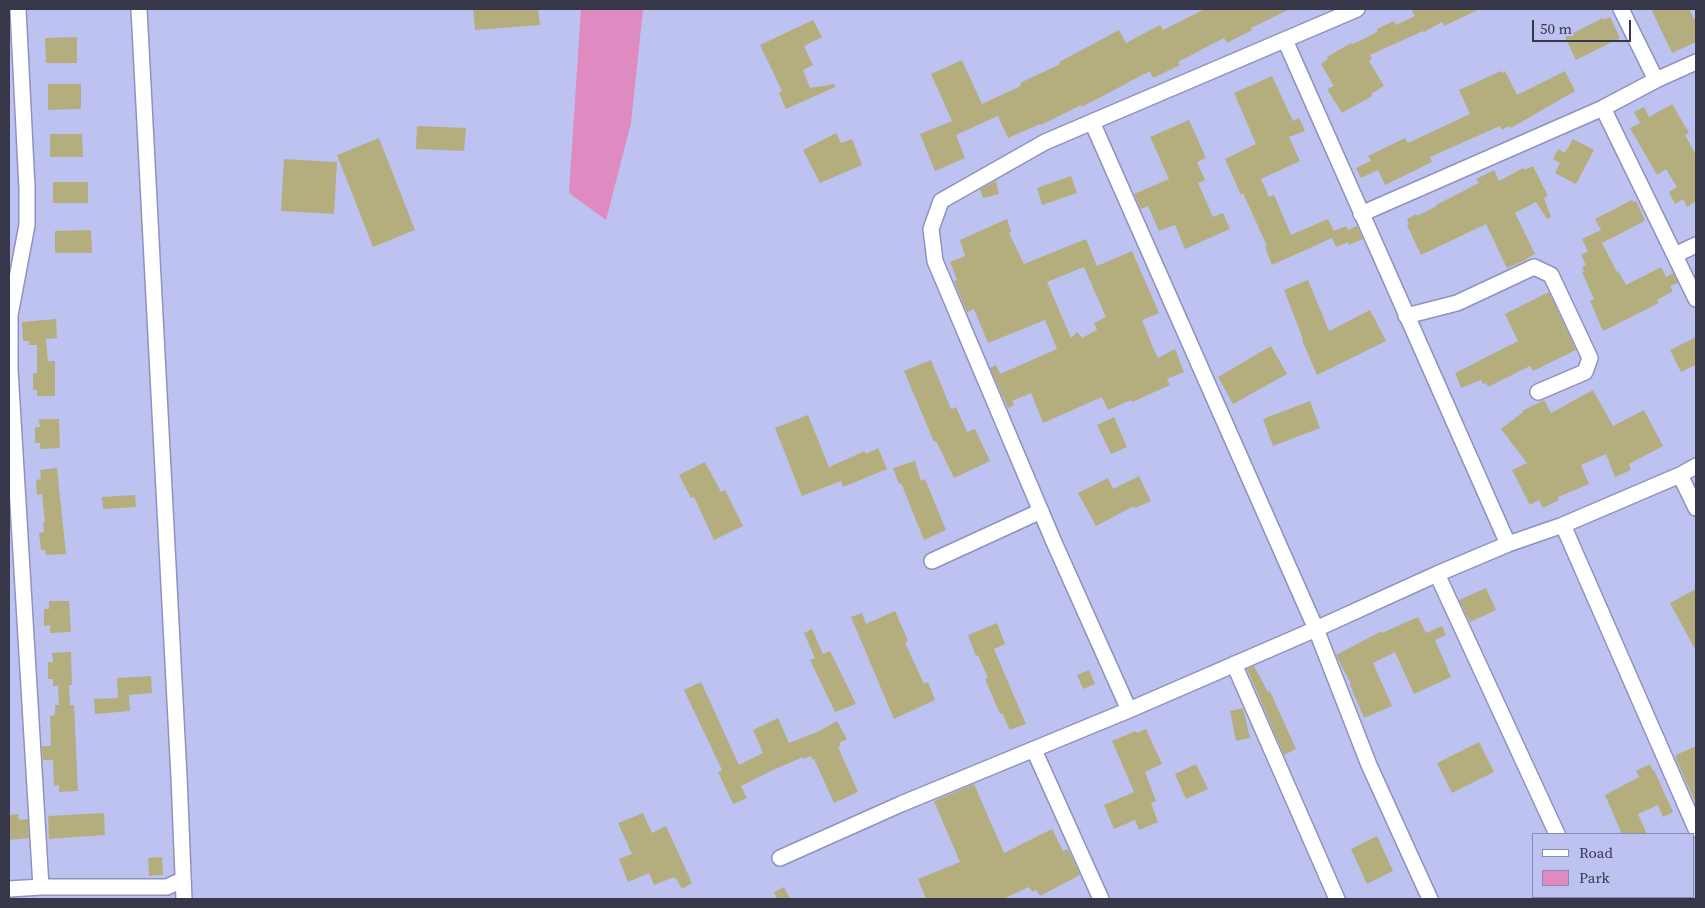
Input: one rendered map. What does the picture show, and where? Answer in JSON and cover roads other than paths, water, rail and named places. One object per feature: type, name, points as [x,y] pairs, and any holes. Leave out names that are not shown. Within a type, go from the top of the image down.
[{"type":"street","points":[[139,9],[184,899]]},
{"type":"street","points":[[1128,710],[935,261],[931,229],[941,201],[1046,142],[1357,9]]},
{"type":"street","points":[[1621,9],[1656,80]]},
{"type":"street","points":[[15,16],[27,188],[27,226],[10,314],[15,576],[40,887]]},
{"type":"street","points":[[1285,40],[1508,544]]},
{"type":"street","points":[[1361,214],[1603,108],[1656,80],[1696,62]]},
{"type":"street","points":[[1603,108],[1696,299]]},
{"type":"street","points":[[1092,122],[1316,629],[1369,765],[1430,899]]},
{"type":"street","points":[[1675,255],[1696,245]]},
{"type":"street","points":[[1406,316],[1457,303],[1534,267],[1551,275],[1590,358],[1585,372],[1538,392]]},
{"type":"street","points":[[780,858],[901,804],[1034,750],[1316,629],[1508,544],[1563,525],[1680,475],[1696,466]]},
{"type":"street","points":[[1680,475],[1696,508]]},
{"type":"street","points":[[932,561],[1041,510]]},
{"type":"street","points":[[1563,525],[1696,829]]},
{"type":"street","points":[[1438,574],[1557,833]]},
{"type":"street","points":[[1234,664],[1337,899]]},
{"type":"street","points":[[1034,750],[1101,899]]},
{"type":"street","points":[[9,889],[40,887],[167,887],[182,880]]}]
